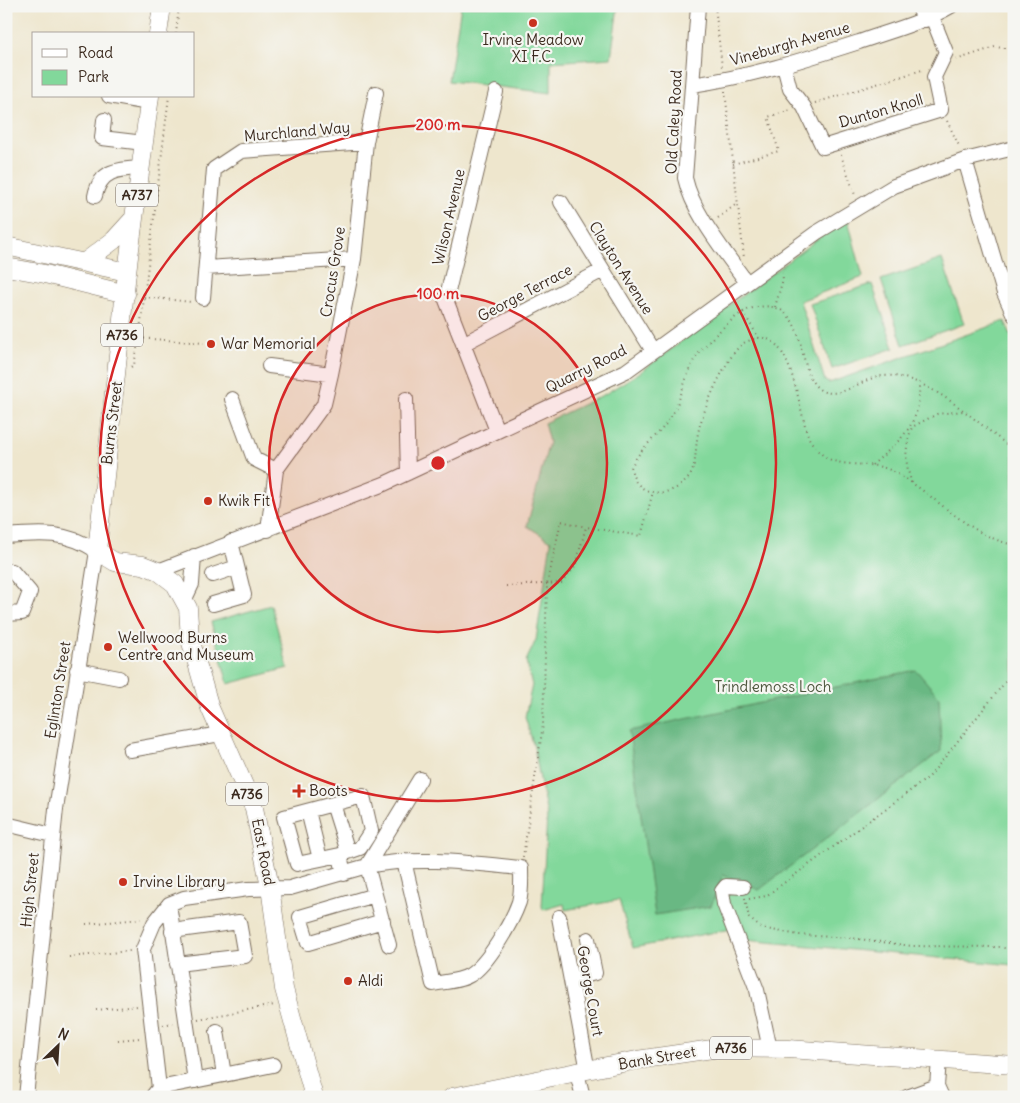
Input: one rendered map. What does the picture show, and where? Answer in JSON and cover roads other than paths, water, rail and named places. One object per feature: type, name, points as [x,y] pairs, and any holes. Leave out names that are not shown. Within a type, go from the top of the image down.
[{"type":"main road","points":[[158,32],[162,6]]},
{"type":"main road","name":"A737","points":[[126,294],[127,272],[150,99]]},
{"type":"main road","name":"A737","points":[[85,262],[114,240],[134,218]]},
{"type":"main road","points":[[6,246],[127,272]]},
{"type":"main road","points":[[6,266],[126,294]]},
{"type":"main road","name":"Burns Street","points":[[97,551],[126,294]]},
{"type":"main road","name":"East Road","points":[[97,551],[115,562],[143,565],[158,571],[175,584],[188,608],[190,638],[210,708],[254,808],[270,887],[288,1003],[314,1097]]},
{"type":"main road","name":"Bank Street","points":[[452,1097],[638,1060],[719,1048],[770,1049],[1014,1065]]},
{"type":"street","name":"Old Caley Road","points":[[698,6],[685,178],[687,186],[708,226],[747,283]]},
{"type":"street","name":"Dunton Knoll","points":[[784,66],[790,89],[804,107],[822,147],[836,141],[941,110],[934,77],[946,52],[928,19],[918,6]]},
{"type":"street","name":"Vineburgh Avenue","points":[[692,85],[784,66],[928,19],[951,6]]},
{"type":"street","name":"Wilson Avenue","points":[[496,92],[446,300],[497,431]]},
{"type":"street","name":"Crocus Grove","points":[[268,530],[276,470],[324,404],[332,374],[354,259],[366,142],[376,93]]},
{"type":"street","points":[[136,98],[150,99]]},
{"type":"street","points":[[104,120],[102,138],[144,143]]},
{"type":"street","name":"Murchland Way","points":[[203,298],[214,169],[241,151],[366,142]]},
{"type":"street","name":"Quarry Road","points":[[158,571],[231,542],[268,530],[408,472],[626,370],[816,233],[894,186],[965,160],[1014,148]]},
{"type":"street","points":[[965,160],[1007,277],[1014,315]]},
{"type":"street","points":[[95,196],[103,176],[118,170],[141,168]]},
{"type":"street","name":"Clayton Avenue","points":[[561,202],[653,351]]},
{"type":"street","points":[[206,268],[354,259]]},
{"type":"street","name":"George Terrace","points":[[463,344],[603,270]]},
{"type":"street","points":[[269,366],[332,374]]},
{"type":"street","points":[[232,398],[254,459],[276,470]]},
{"type":"street","points":[[406,400],[408,472]]},
{"type":"street","points":[[6,536],[37,533],[60,535],[79,540],[97,551]]},
{"type":"street","points":[[213,604],[244,596],[231,542]]},
{"type":"street","name":"Eglinton Street","points":[[52,835],[97,551]]},
{"type":"street","points":[[184,601],[192,584],[194,556]]},
{"type":"street","points":[[213,575],[237,567]]},
{"type":"street","points":[[6,571],[12,572],[30,592],[22,612],[6,614]]},
{"type":"street","points":[[77,670],[119,678]]},
{"type":"street","points":[[130,750],[220,734]]},
{"type":"street","points":[[390,945],[367,866],[420,780]]},
{"type":"street","points":[[363,796],[371,831],[360,848],[297,864],[284,817],[308,811],[363,796]]},
{"type":"street","points":[[334,804],[344,853],[344,874]]},
{"type":"street","points":[[308,811],[320,859]]},
{"type":"street","points":[[6,824],[52,835]]},
{"type":"street","name":"High Street","points":[[26,1097],[52,835]]},
{"type":"street","points":[[272,1065],[196,1080],[155,1093],[151,1032],[142,950],[158,917],[170,904],[184,898],[270,887],[290,888],[367,866],[404,861],[521,868],[521,890],[518,902],[506,928],[481,966],[470,976],[433,984],[404,861]]},
{"type":"street","points":[[744,893],[726,886],[722,892],[757,990],[770,1049]]},
{"type":"street","points":[[375,895],[300,917],[308,943],[383,921]]},
{"type":"street","points":[[170,904],[177,964],[196,1080]]},
{"type":"street","name":"George Court","points":[[559,917],[572,979],[583,1097]]},
{"type":"street","points":[[172,930],[239,922],[245,956],[177,964]]},
{"type":"street","points":[[572,979],[595,973],[588,939]]},
{"type":"street","points":[[217,1031],[224,1075]]},
{"type":"street","points":[[907,1097],[939,1091],[939,1060]]},
{"type":"place","name":"Irvine Meadow XI F.C.","points":[[533,23]]},
{"type":"place","name":"War Memorial","points":[[211,344]]},
{"type":"place","name":"Kwik Fit","points":[[208,501]]},
{"type":"place","name":"Wellwood Burns Centre and Museum","points":[[108,647]]},
{"type":"place","name":"Boots","points":[[299,791]]},
{"type":"place","name":"Irvine Library","points":[[123,882]]},
{"type":"place","name":"Aldi","points":[[348,981]]},
{"type":"park label","name":"Trindlemoss Loch","points":[[773,687]]}]
